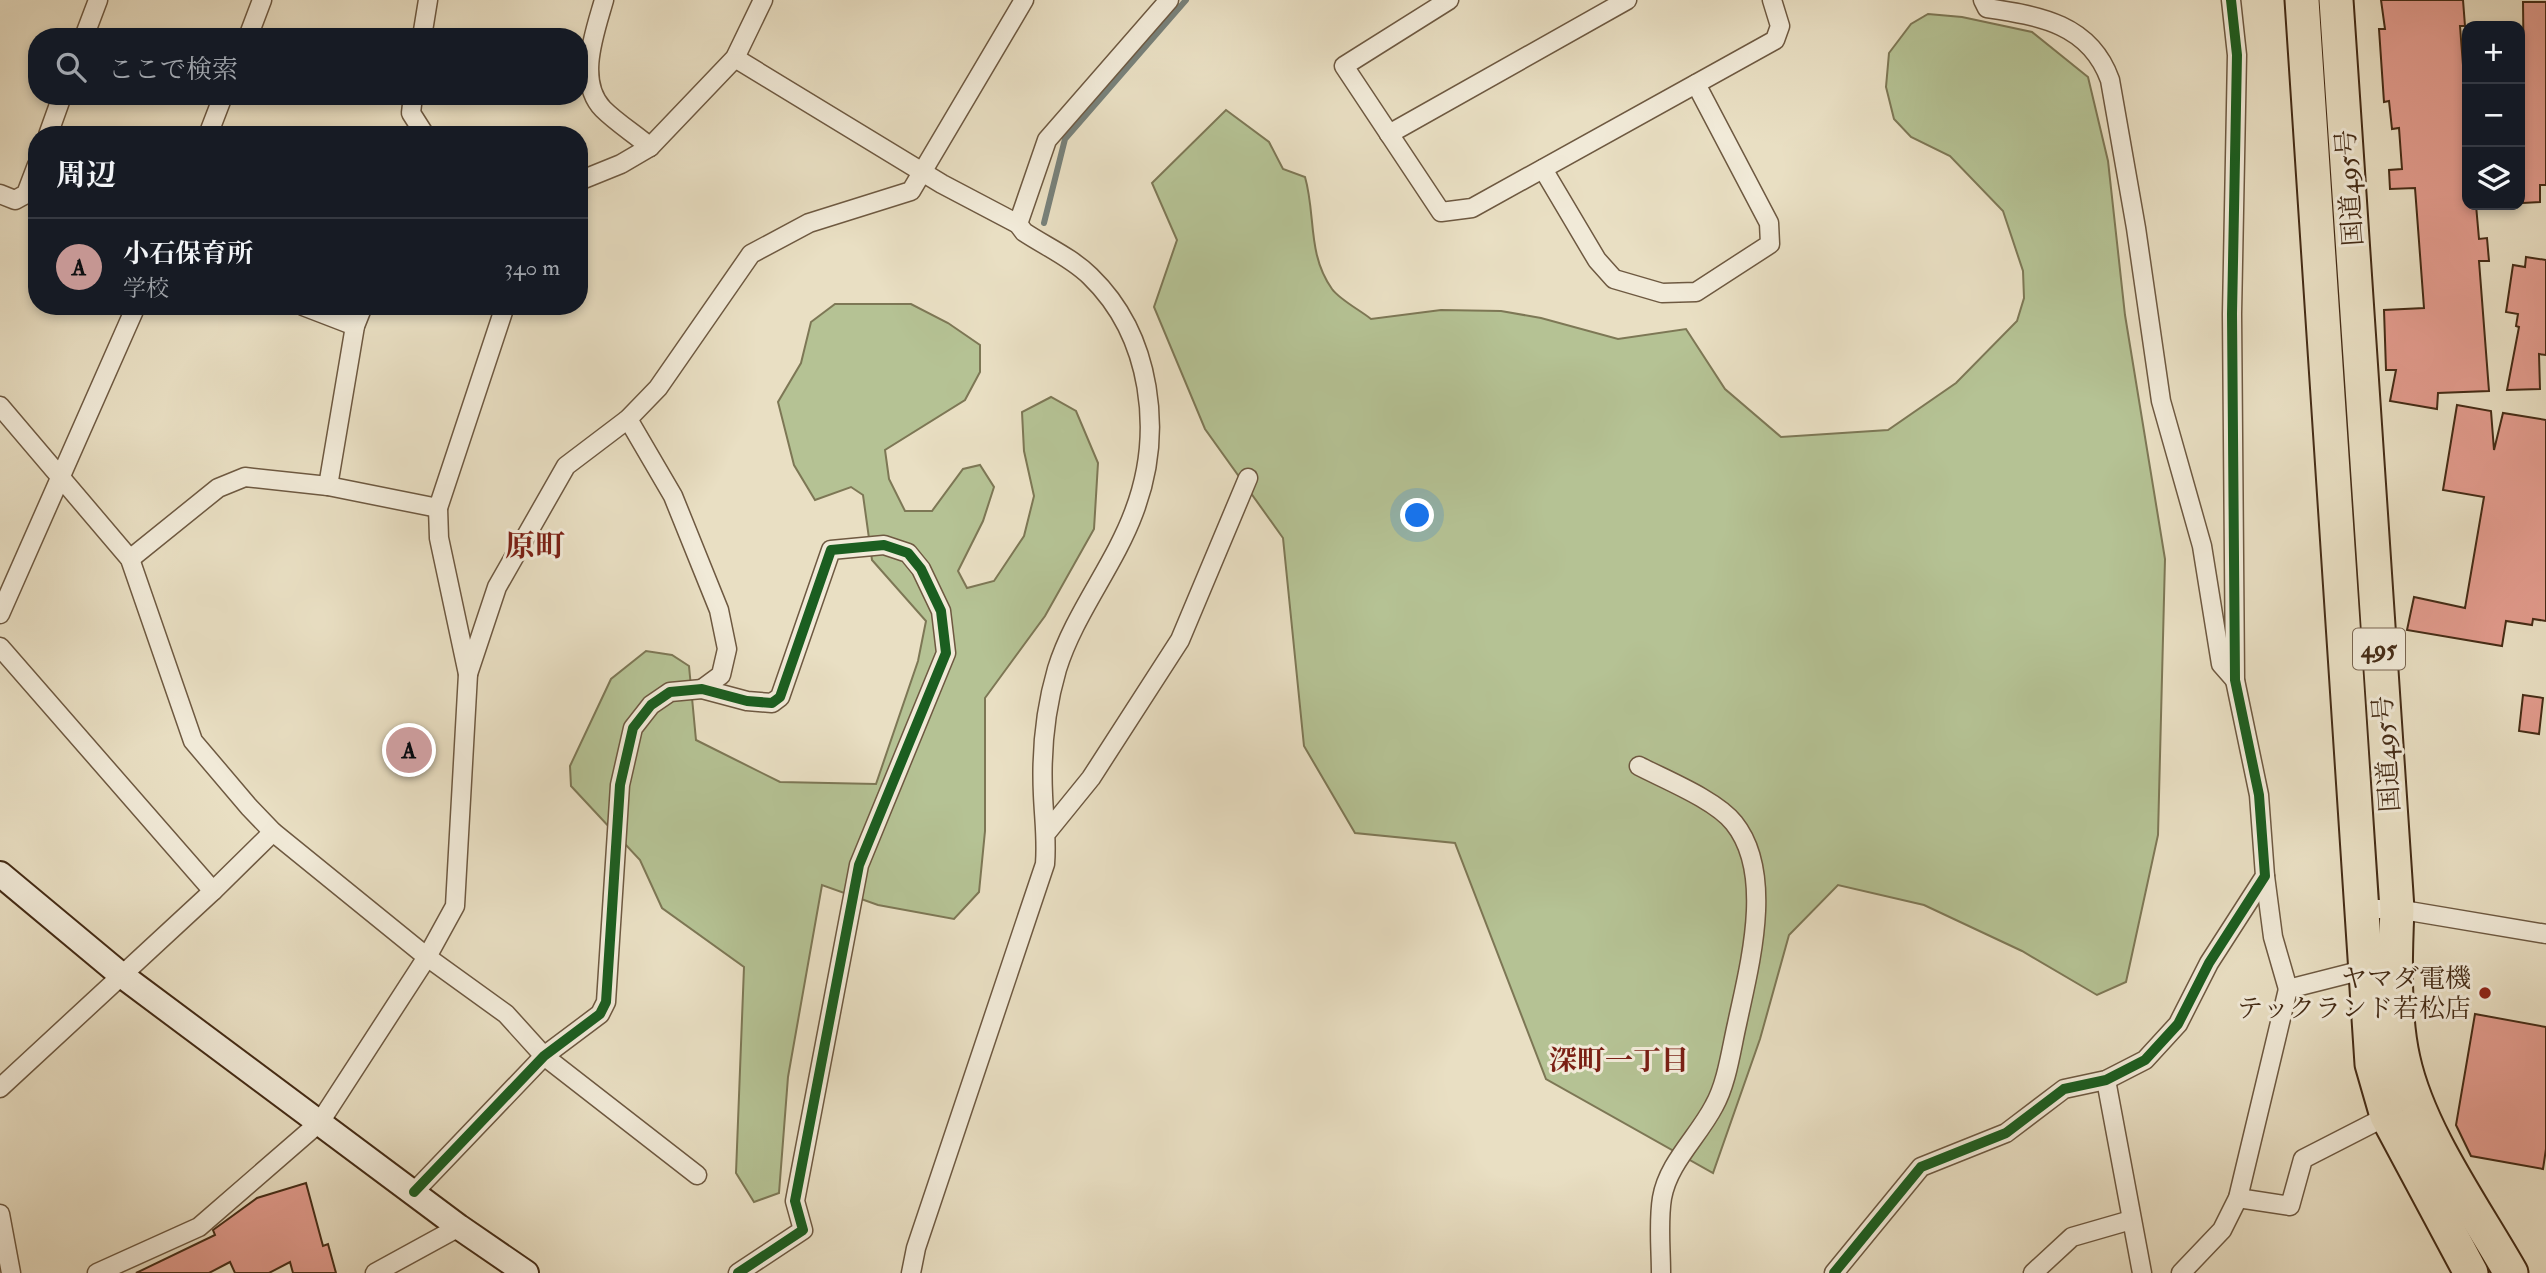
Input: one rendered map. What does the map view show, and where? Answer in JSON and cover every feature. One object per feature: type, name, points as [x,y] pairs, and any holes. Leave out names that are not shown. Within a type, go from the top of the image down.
[{"type":"highway","name":"国道495号","points":[[2302,0],[2363,970],[2372,1064],[2387,1116],[2471,1273]]},
{"type":"highway","name":"国道495号","points":[[2336,0],[2397,909],[2395,961],[2403,1058],[2426,1125],[2505,1262]]},
{"type":"street","points":[[87,28],[98,0]]},
{"type":"street","points":[[251,28],[262,0]]},
{"type":"street","points":[[423,28],[428,0]]},
{"type":"street","points":[[604,0],[594,39],[588,83],[601,107],[650,146]]},
{"type":"street","points":[[588,177],[621,164],[650,146],[735,58],[763,0]]},
{"type":"street","points":[[97,1273],[199,1227],[320,1122],[427,957],[455,906],[468,674],[497,587],[566,466],[628,419],[658,387],[693,342],[751,254],[808,223],[911,191],[1024,0]]},
{"type":"street","points":[[1018,224],[1047,140],[1168,0]]},
{"type":"street","points":[[1449,0],[1344,66],[1441,212],[1472,208],[1775,40],[1780,26],[1772,0]]},
{"type":"street","points":[[1389,134],[1627,0]]},
{"type":"street","points":[[1983,0],[1987,8],[2027,14],[2076,31],[2102,58],[2110,80],[2134,214],[2161,401],[2202,546],[2221,664],[2235,680]]},
{"type":"street","points":[[2181,1273],[2222,1230],[2238,1198],[2288,989],[2273,937],[2259,795],[2235,680],[2232,313],[2237,55],[2231,0]]},
{"type":"street","points":[[735,58],[942,184],[1018,224],[1024,232],[1090,275],[1122,317],[1137,347],[1150,399],[1150,449],[1135,512],[1057,668],[1044,733],[1043,797],[1048,831],[1045,864],[916,1248],[911,1273]]},
{"type":"street","points":[[1543,169],[1597,260],[1614,279],[1662,293],[1696,292],[1770,244],[1769,223],[1696,84]]},
{"type":"street","points":[[51,126],[59,105]]},
{"type":"street","points":[[211,126],[220,105]]},
{"type":"street","points":[[412,105],[411,113],[419,126]]},
{"type":"street","points":[[0,194],[15,200],[26,194],[28,189]]},
{"type":"street","points":[[0,614],[132,315]]},
{"type":"street","points":[[326,315],[355,326]]},
{"type":"street","points":[[328,486],[355,326],[359,315]]},
{"type":"street","points":[[468,674],[439,538],[438,508],[502,315]]},
{"type":"street","points":[[0,406],[130,559],[192,741],[273,832],[427,957],[506,1014],[544,1056],[697,1175]]},
{"type":"street","points":[[628,419],[673,496],[719,610],[726,649],[721,676],[702,689]]},
{"type":"street","points":[[130,559],[218,488],[245,477],[328,486],[438,508]]},
{"type":"street","points":[[1048,831],[1091,778],[1180,640],[1248,478]]},
{"type":"street","points":[[414,1192],[544,1056],[600,1014],[606,1002],[620,785],[633,728],[651,705],[670,692],[702,689],[747,701],[772,703],[780,698],[831,550],[884,545],[908,554],[921,569],[941,611],[946,653],[859,865],[795,1201],[803,1230],[738,1273]]},
{"type":"street","points":[[0,647],[213,891]]},
{"type":"street","points":[[1639,766],[1706,802],[1733,821],[1746,841],[1753,870],[1755,937],[1731,1053],[1715,1105],[1674,1167],[1662,1198],[1661,1273]]},
{"type":"street","points":[[0,1088],[273,832]]},
{"type":"street","points":[[0,874],[120,974],[522,1272]]},
{"type":"street","points":[[1834,1273],[1921,1167],[2006,1133],[2064,1088],[2106,1080],[2145,1060],[2178,1024],[2209,963],[2265,876]]},
{"type":"street","points":[[2361,909],[2397,909],[2546,934]]},
{"type":"street","points":[[2288,989],[2395,961]]},
{"type":"street","points":[[2106,1080],[2142,1273]]},
{"type":"street","points":[[2238,1198],[2290,1206],[2303,1159],[2387,1116]]},
{"type":"street","points":[[0,1214],[11,1273]]},
{"type":"street","points":[[2034,1273],[2072,1237],[2131,1220]]},
{"type":"street","points":[[375,1273],[459,1227]]},
{"type":"street","points":[[2471,1273],[2505,1262]]},
{"type":"green space","points":[[1928,14],[1962,17],[2032,32],[2088,77],[2108,161],[2125,315],[2165,559],[2158,835],[2126,982],[2097,995],[2022,951],[1924,905],[1838,885],[1789,935],[1760,1039],[1713,1173],[1546,1079],[1455,843],[1355,833],[1304,746],[1283,538],[1205,429],[1154,307],[1177,240],[1152,183],[1226,110],[1269,142],[1283,169],[1305,177],[1315,248],[1324,276],[1336,293],[1371,319],[1441,310],[1501,311],[1541,318],[1618,339],[1686,329],[1725,389],[1781,437],[1888,430],[1956,383],[2017,321],[2024,298],[2023,271],[2003,211],[1950,156],[1911,137],[1894,119],[1886,87],[1889,53],[1911,24]]},
{"type":"green space","points":[[835,304],[911,304],[948,323],[980,345],[980,372],[965,400],[885,450],[889,479],[905,511],[932,511],[963,469],[980,465],[994,487],[983,521],[958,571],[967,588],[994,581],[1024,536],[1034,496],[1024,451],[1022,412],[1051,397],[1076,411],[1098,463],[1094,529],[1045,616],[985,698],[985,831],[979,892],[954,919],[878,905],[822,885],[788,1077],[779,1193],[754,1202],[736,1173],[744,967],[662,908],[640,860],[571,786],[570,766],[611,679],[646,651],[672,655],[689,666],[696,740],[780,782],[876,784],[918,661],[926,621],[872,560],[863,495],[851,487],[815,500],[794,465],[778,402],[801,363],[811,322]]},
{"type":"building","points":[[2381,0],[2463,0],[2465,21],[2460,26],[2462,210],[2476,210],[2479,239],[2487,238],[2489,261],[2479,261],[2489,391],[2438,393],[2437,409],[2390,401],[2396,370],[2386,370],[2384,310],[2424,308],[2415,188],[2390,189],[2389,170],[2402,169],[2399,128],[2392,129],[2389,101],[2384,102],[2379,29],[2385,29]]},
{"type":"building","points":[[2523,2],[2546,2],[2546,185],[2540,185],[2540,202],[2525,203],[2525,21]]},
{"type":"building","points":[[2526,257],[2546,260],[2546,355],[2539,354],[2540,389],[2507,390],[2519,327],[2516,326],[2518,314],[2506,312],[2513,265],[2525,267]]},
{"type":"building","points":[[2457,405],[2491,411],[2494,450],[2503,413],[2546,420],[2546,621],[2533,619],[2532,625],[2506,621],[2502,646],[2407,630],[2414,597],[2465,608],[2484,497],[2443,490]]},
{"type":"building","points":[[2523,695],[2543,698],[2539,734],[2519,731]]},
{"type":"building","points":[[2475,1014],[2546,1027],[2546,1149],[2543,1169],[2471,1156],[2456,1125]]},
{"type":"building","points":[[306,1183],[323,1246],[328,1244],[336,1273],[293,1273],[290,1262],[269,1273],[235,1273],[230,1262],[209,1273],[136,1273],[215,1235],[213,1230],[257,1198]]},
{"type":"waterway","points":[[1044,223],[1065,139],[1186,0]]},
{"type":"cycle path","points":[[1834,1273],[1921,1167],[2006,1133],[2064,1089],[2106,1080],[2145,1060],[2178,1024],[2209,963],[2265,876],[2259,795],[2235,680],[2232,314],[2237,55],[2231,0]]},
{"type":"cycle path","points":[[414,1192],[544,1056],[600,1014],[606,1002],[620,785],[633,728],[651,705],[670,692],[702,689],[747,701],[772,703],[780,697],[831,550],[884,545],[908,553],[921,569],[941,611],[946,653],[859,865],[795,1201],[803,1230],[738,1273]]},
{"type":"place","name":"小石保育所","points":[[409,750]]},
{"type":"place","name":"ヤマダ電機 テックランド若松店","points":[[2485,993]]},
{"type":"district","name":"原町","points":[[535,546]]},
{"type":"district","name":"深町一丁目","points":[[1619,1060]]}]
